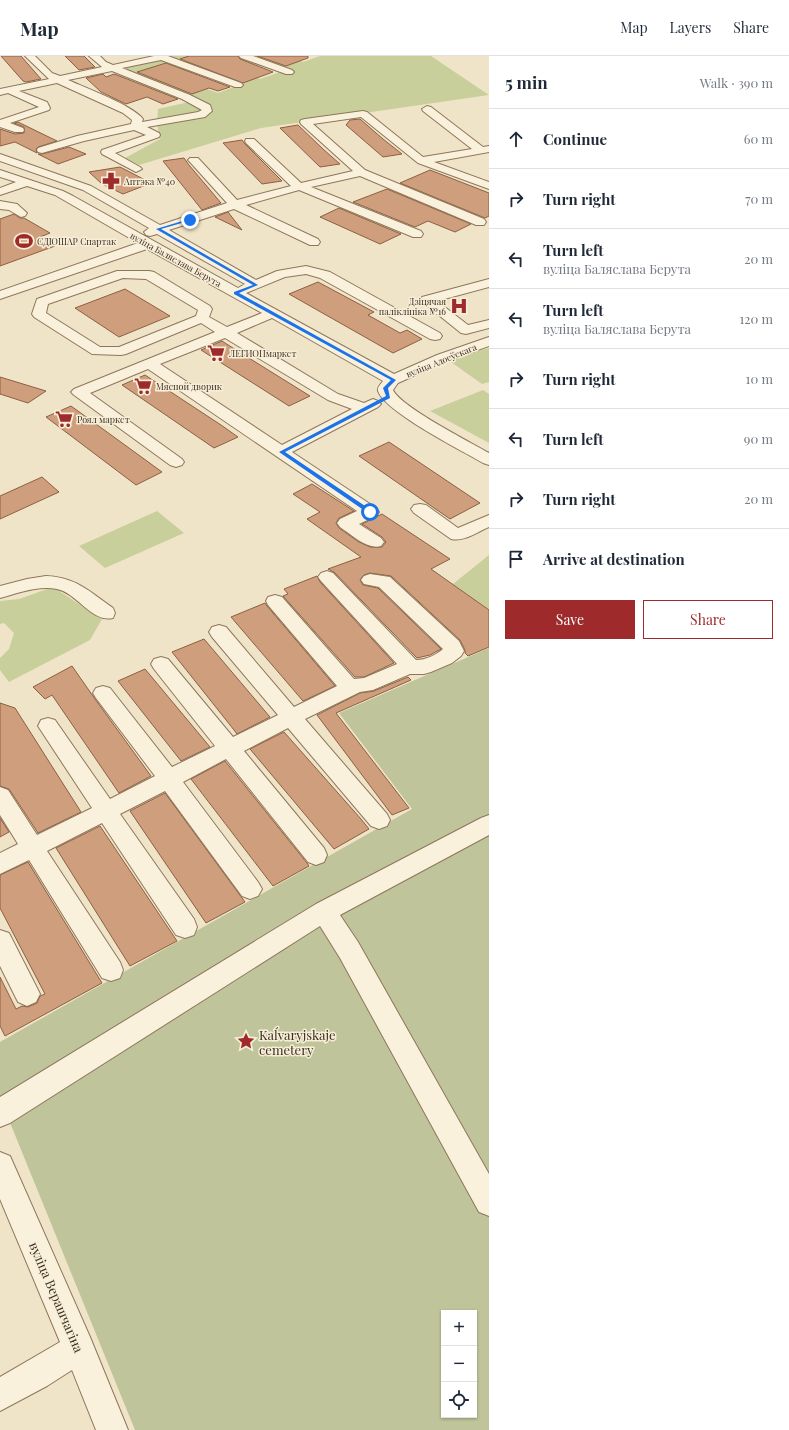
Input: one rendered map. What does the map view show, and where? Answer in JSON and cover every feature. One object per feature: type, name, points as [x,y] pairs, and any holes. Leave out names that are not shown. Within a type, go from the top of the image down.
[{"type":"street","points":[[30,56],[49,75],[127,111],[138,119],[135,126]]},
{"type":"street","points":[[3,157],[31,153],[58,144],[135,126],[201,115],[207,111],[206,107],[186,97],[103,64],[94,56]]},
{"type":"street","points":[[244,56],[289,72]]},
{"type":"street","points":[[5,91],[56,78],[161,57],[238,85]]},
{"type":"street","points":[[5,91],[43,104],[45,108],[0,122],[19,130]]},
{"type":"street","points":[[427,109],[485,150]]},
{"type":"street","points":[[480,222],[361,172],[305,122],[363,114],[422,161],[489,186]]},
{"type":"street","points":[[135,126],[155,135],[106,152],[136,169]]},
{"type":"street","points":[[250,141],[298,186],[417,234]]},
{"type":"street","points":[[422,161],[485,150]]},
{"type":"street","points":[[3,157],[87,188],[256,285]]},
{"type":"street","points":[[194,160],[234,204],[314,242]]},
{"type":"street","points":[[136,237],[234,204],[298,186],[361,172]]},
{"type":"street","name":"вуліца Баляслава Берута","points":[[0,173],[69,198],[148,244],[393,380]]},
{"type":"street","points":[[0,192],[28,182]]},
{"type":"street","points":[[0,205],[13,207],[21,213]]},
{"type":"street","points":[[0,295],[148,244]]},
{"type":"street","points":[[236,293],[282,274],[306,270],[325,275],[435,336]]},
{"type":"street","points":[[122,274],[149,276],[205,309],[202,318],[121,351],[97,351],[39,314],[42,302],[122,274]]},
{"type":"street","points":[[486,342],[466,330],[427,300],[489,283]]},
{"type":"street","points":[[176,462],[80,392],[273,314]]},
{"type":"street","points":[[202,318],[333,397],[365,408]]},
{"type":"street","points":[[466,330],[489,324]]},
{"type":"street","name":"вуліца Адоеўскага","points":[[393,380],[442,358],[486,342]]},
{"type":"street","points":[[149,364],[370,512],[346,523],[375,542]]},
{"type":"street","points":[[393,380],[386,388],[389,397],[422,420],[489,460]]},
{"type":"street","points":[[281,452],[389,397]]},
{"type":"street","points":[[420,509],[457,534],[489,520]]},
{"type":"street","points":[[326,577],[411,667]]},
{"type":"street","points":[[0,864],[350,688],[358,685],[366,685],[411,667],[424,667],[445,658],[454,651],[452,646],[384,581],[370,580]]},
{"type":"street","points":[[0,592],[35,583],[56,582],[72,588],[106,613]]},
{"type":"street","points":[[275,601],[350,688]]},
{"type":"street","points":[[219,632],[380,820]]},
{"type":"street","points":[[161,664],[316,855]]},
{"type":"street","points":[[103,693],[250,889]]},
{"type":"street","points":[[48,726],[185,927]]},
{"type":"street","points":[[0,796],[111,970]]},
{"type":"street","points":[[0,1113],[324,911],[489,824]]},
{"type":"street","points":[[324,911],[349,950],[489,1202]]},
{"type":"street","points":[[0,941],[27,994]]},
{"type":"street","name":"вуліца Верашчагіна","points":[[0,1166],[79,1348],[112,1430]]},
{"type":"street","points":[[0,1395],[36,1375],[79,1348]]},
{"type":"green space","points":[[196,56],[260,79],[286,70],[248,56],[285,56],[303,62],[320,56],[431,56],[489,95],[261,128],[139,165],[125,158],[160,139],[157,124],[158,109],[198,100],[120,69],[159,59],[167,62],[151,68],[218,93],[236,86],[166,57]]},
{"type":"green space","points":[[489,348],[489,382],[482,384],[451,362],[454,358]]},
{"type":"green space","points":[[483,390],[489,394],[489,443],[430,411]]},
{"type":"green space","points":[[157,511],[184,533],[105,568],[79,546]]},
{"type":"green space","points":[[489,555],[489,610],[453,584]]},
{"type":"green space","points":[[53,587],[102,619],[90,640],[9,682],[0,670],[0,658],[9,649],[14,633],[4,623],[0,624],[0,601],[19,599]]},
{"type":"green space","name":"Kaĺvaryjskaje cemetery","points":[[489,648],[489,1430],[135,1430],[0,1098],[0,1042],[412,809],[339,713]]},
{"type":"building","points":[[1,56],[21,56],[41,79],[26,82],[23,81]]},
{"type":"building","points":[[65,56],[84,56],[95,67],[79,70]]},
{"type":"building","points":[[189,56],[238,56],[240,59],[273,72],[243,83],[180,59]]},
{"type":"building","points":[[257,56],[308,56],[308,58],[286,66]]},
{"type":"building","points":[[166,63],[230,87],[218,91],[209,88],[192,94],[137,72]]},
{"type":"building","points":[[103,74],[106,77],[114,74],[178,99],[163,104],[147,97],[126,104],[101,92],[86,78]]},
{"type":"building","points":[[360,119],[402,154],[383,157],[346,125],[350,120]]},
{"type":"building","points":[[18,122],[57,141],[38,147],[36,149],[37,153],[15,142],[0,146],[0,129],[15,134],[24,133],[24,127],[14,123]]},
{"type":"building","points":[[298,125],[340,164],[320,167],[280,128]]},
{"type":"building","points":[[242,140],[282,181],[262,184],[223,143]]},
{"type":"building","points":[[69,147],[86,154],[58,164],[38,154],[42,154]]},
{"type":"building","points":[[184,158],[221,203],[202,210],[163,161]]},
{"type":"building","points":[[120,167],[151,183],[123,194],[102,184],[89,172]]},
{"type":"building","points":[[430,170],[489,193],[489,216],[485,218],[400,183]]},
{"type":"building","points":[[387,189],[471,224],[455,232],[428,221],[415,227],[353,202]]},
{"type":"building","points":[[339,208],[401,234],[380,244],[320,217]]},
{"type":"building","points":[[228,212],[242,230],[215,217]]},
{"type":"building","name":"СДЮШАР Спартак","points":[[14,214],[50,233],[40,237],[55,246],[0,266],[0,219]]},
{"type":"building","points":[[318,282],[374,312],[368,315],[400,333],[407,330],[422,339],[393,353],[289,294]]},
{"type":"building","points":[[125,289],[170,316],[119,337],[75,308]]},
{"type":"building","points":[[222,341],[310,396],[289,406],[201,350]]},
{"type":"building","points":[[145,375],[238,437],[214,448],[122,385]]},
{"type":"building","points":[[0,377],[46,391],[28,403],[0,394]]},
{"type":"building","points":[[71,406],[162,472],[136,485],[46,417]]},
{"type":"building","points":[[389,442],[480,503],[450,519],[359,456]]},
{"type":"building","points":[[42,477],[59,492],[0,519],[0,496]]},
{"type":"building","points":[[312,484],[354,511],[339,518],[336,523],[339,528],[359,542],[370,547],[382,547],[386,542],[382,537],[362,524],[382,514],[450,559],[431,569],[489,610],[489,647],[468,656],[465,653],[460,640],[391,576],[370,573],[364,575],[360,580],[363,585],[378,588],[441,649],[430,655],[417,658],[334,572],[328,569],[361,557],[307,519],[320,512],[293,494]]},
{"type":"building","points":[[317,576],[320,582],[394,663],[364,677],[355,677],[283,596],[288,594],[284,589]]},
{"type":"building","points":[[265,603],[335,686],[303,701],[231,617]]},
{"type":"building","points":[[204,639],[270,717],[237,734],[172,652]]},
{"type":"building","points":[[72,666],[151,776],[119,793],[52,695],[45,699],[33,687]]},
{"type":"building","points":[[145,669],[210,747],[181,761],[118,681]]},
{"type":"building","points":[[408,677],[411,680],[336,713],[409,808],[392,815],[317,715],[360,693],[374,691]]},
{"type":"building","points":[[0,703],[15,708],[81,812],[38,833],[9,789],[0,786]]},
{"type":"building","points":[[284,732],[369,829],[334,849],[250,749]]},
{"type":"building","points":[[225,761],[309,866],[273,886],[191,779]]},
{"type":"building","points":[[165,793],[245,902],[206,923],[130,811]]},
{"type":"building","points":[[0,818],[9,832],[0,837]]},
{"type":"building","points":[[100,826],[177,941],[130,966],[56,848]]},
{"type":"building","points":[[28,862],[102,983],[5,1036],[0,1026],[0,977],[16,1009],[22,1006],[28,1007],[37,1003],[40,996],[45,994],[0,908],[0,875]]},
{"type":"place","name":"Аптэка №40","points":[[111,181]]},
{"type":"place","name":"СДЮШАР Спартак","points":[[24,241]]},
{"type":"place","name":"Дзіцячая паліклініка №16","points":[[459,306]]},
{"type":"place","name":"ЛЕГИОНмаркет","points":[[216,353]]},
{"type":"place","name":"Мясной дворик","points":[[143,386]]},
{"type":"place","name":"Роял маркет","points":[[64,419]]},
{"type":"place","name":"Kaĺvaryjskaje cemetery","points":[[246,1041]]},
{"type":"route","points":[[190,220],[158,229],[256,285],[236,293],[393,380],[386,386],[386,392],[389,397],[281,452],[370,512]]}]
